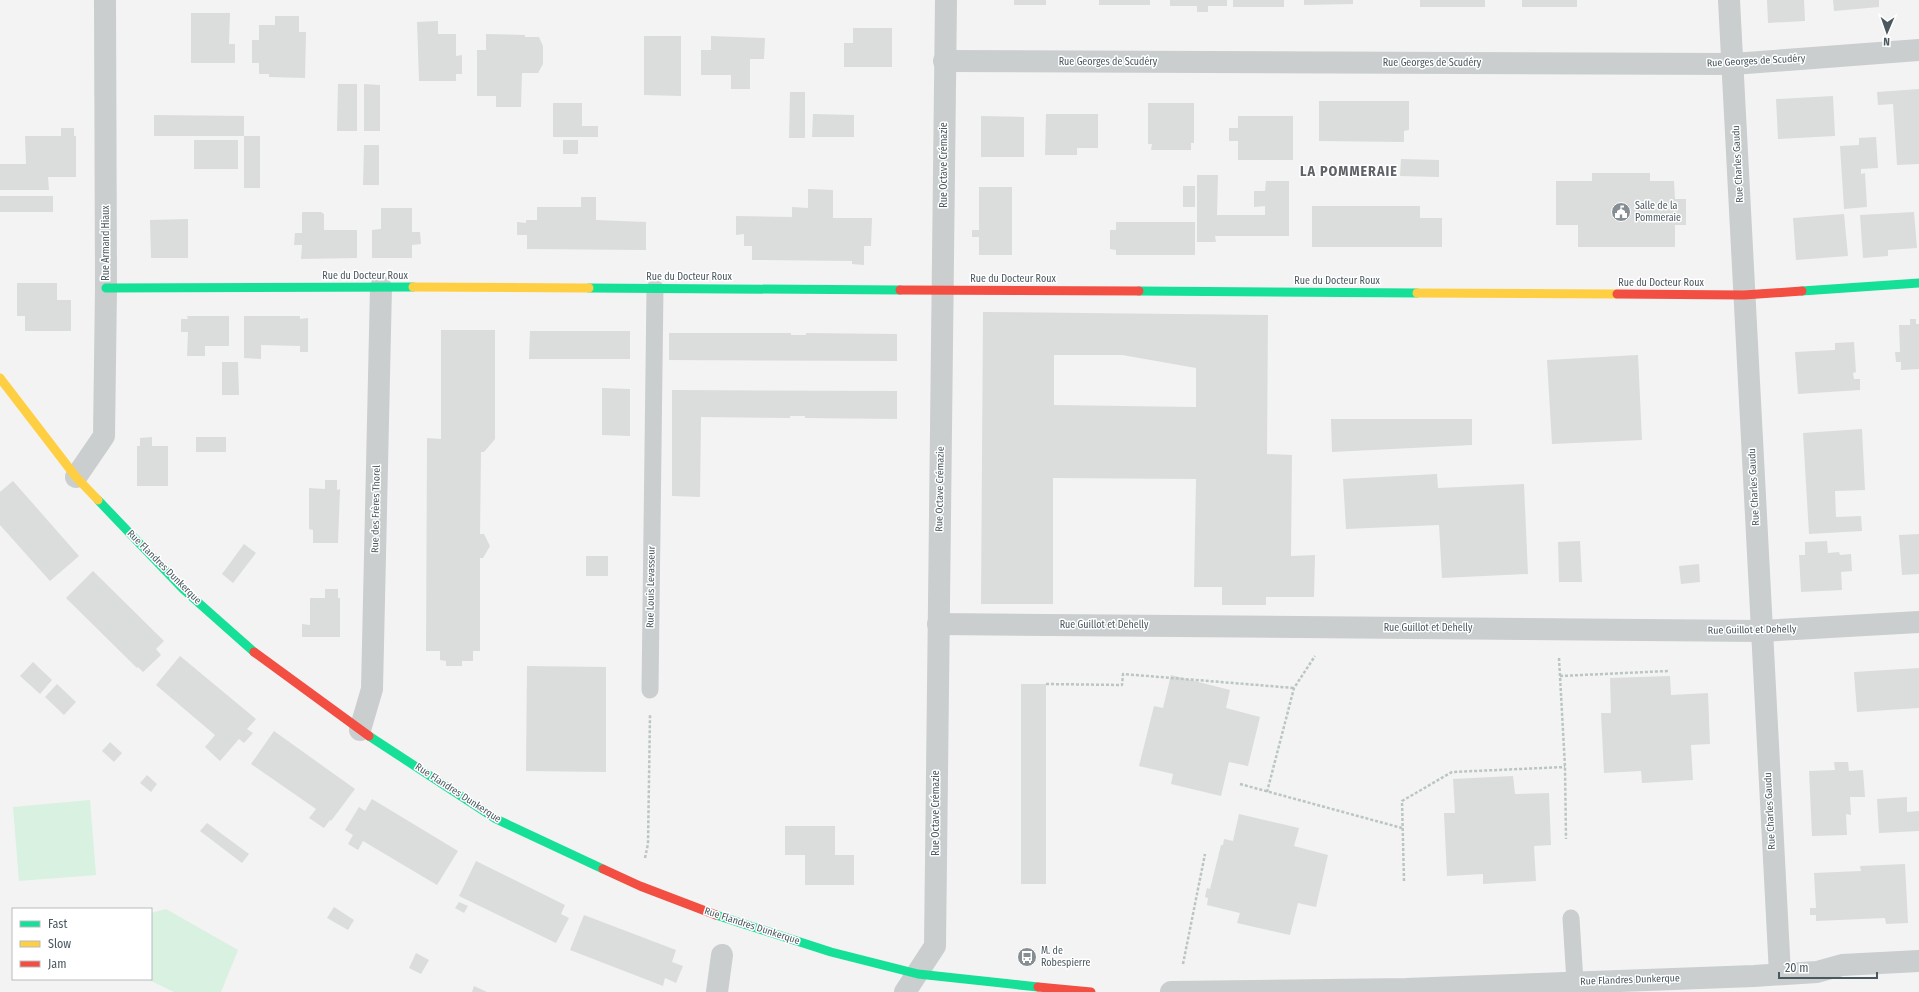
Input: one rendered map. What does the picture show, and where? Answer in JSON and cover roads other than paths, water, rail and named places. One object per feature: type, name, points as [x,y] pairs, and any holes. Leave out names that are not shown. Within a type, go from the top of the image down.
[{"type":"street","name":"Rue Armand Hiaux","points":[[76,477],[104,436],[106,288],[105,0]]},
{"type":"street","name":"Rue Octave Crémazie","points":[[905,992],[935,946],[943,290],[944,61],[946,0]]},
{"type":"street","name":"Rue Charles Gaudu","points":[[1729,0],[1780,974]]},
{"type":"street","name":"Rue Georges de Scudéry","points":[[944,61],[1733,64],[1919,50]]},
{"type":"street","name":"Rue du Docteur Roux","points":[[106,288],[655,288],[1744,295],[1919,283]]},
{"type":"street","name":"Rue des Frères Thorel","points":[[360,730],[372,689],[381,287]]},
{"type":"street","name":"Rue Flandres Dunkerque","points":[[0,378],[76,477],[182,589],[257,654],[360,730],[496,819],[640,886],[734,921],[831,952],[918,974],[962,980],[1091,992]]},
{"type":"street","name":"Rue Guillot et Dehelly","points":[[938,624],[1761,631],[1919,622]]},
{"type":"street","points":[[717,992],[722,955]]},
{"type":"street","name":"Rue Flandres Dunkerque","points":[[1171,992],[1406,989],[1780,974],[1817,972],[1842,965],[1919,961]]},
{"type":"lane","name":"Rue Louis Levasseur","points":[[650,690],[655,288]]},
{"type":"lane","points":[[1571,918],[1575,982]]},
{"type":"place","name":"Salle de la Pommeraie","points":[[1621,212]]},
{"type":"place","name":"M. de Robespierre","points":[[1027,957]]},
{"type":"district","name":"LA POMMERAIE","points":[[1349,171]]}]
